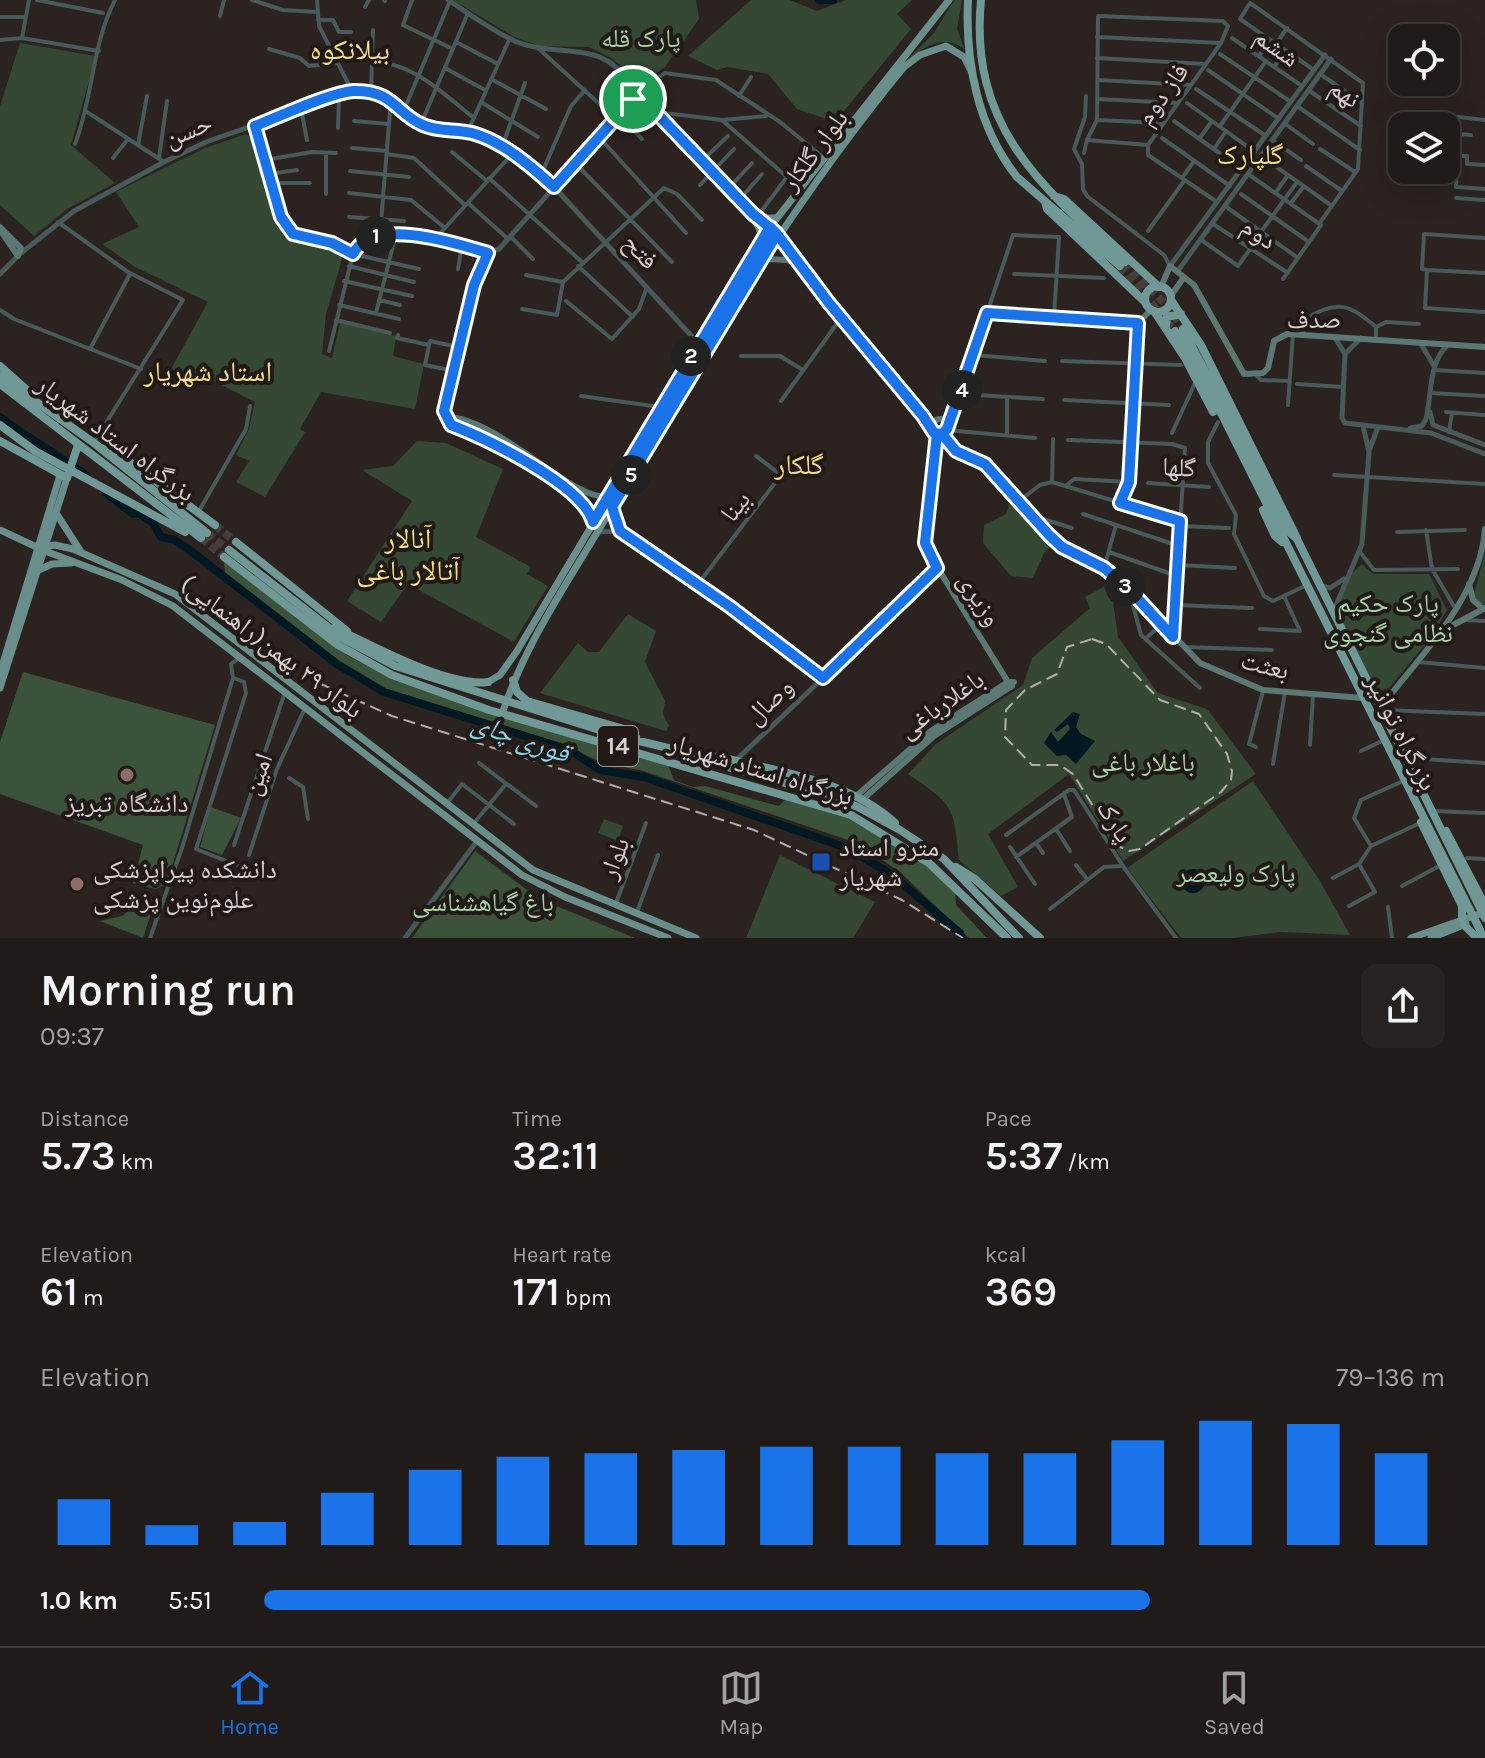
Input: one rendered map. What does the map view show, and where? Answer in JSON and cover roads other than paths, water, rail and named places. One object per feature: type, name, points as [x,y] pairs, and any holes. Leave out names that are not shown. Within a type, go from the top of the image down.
[{"type":"highway","points":[[968,0],[979,105],[997,148],[1017,177],[1122,264],[1031,173],[997,116],[984,63],[981,0]]},
{"type":"highway","points":[[1053,195],[1064,199],[1146,272],[1181,314],[1201,345],[1297,539]]},
{"type":"highway","points":[[1045,201],[1047,209],[1131,285],[1166,326],[1275,536],[1283,542]]},
{"type":"highway","points":[[1131,285],[1146,282],[1146,272]]},
{"type":"highway","points":[[1150,308],[1148,291],[1160,287]]},
{"type":"highway","points":[[1150,308],[1165,310],[1170,299]]},
{"type":"highway","points":[[1166,326],[1171,314],[1181,314]]},
{"type":"highway","name":"بزرگراه توانیر","points":[[1484,938],[1179,330],[1278,512],[1297,539],[1485,917]]},
{"type":"highway","points":[[0,366],[36,401]]},
{"type":"highway","name":"بزرگراه استاد شهریار","points":[[0,376],[94,443],[204,536]]},
{"type":"highway","points":[[0,384],[204,536]]},
{"type":"highway","points":[[0,425],[35,451],[170,524],[204,536]]},
{"type":"highway","points":[[0,439],[64,476],[78,445]]},
{"type":"highway","points":[[94,443],[127,460],[215,525]]},
{"type":"highway","points":[[236,542],[357,639]]},
{"type":"highway","name":"بزرگراه استاد شهریار","points":[[1007,938],[929,863],[851,815],[476,706],[362,660],[227,554],[342,638],[383,661],[425,678],[622,737],[702,756],[720,765],[825,794],[858,807],[944,859],[1019,938]]},
{"type":"highway","points":[[321,622],[459,680],[488,682]]},
{"type":"highway","points":[[453,698],[463,688],[459,680]]},
{"type":"highway","points":[[513,680],[517,692],[527,701],[624,729],[640,739]]},
{"type":"highway","points":[[476,706],[474,696],[488,682]]},
{"type":"highway","points":[[521,719],[518,708],[527,701]]},
{"type":"highway","points":[[702,756],[735,760],[859,798],[884,813],[900,830]]},
{"type":"highway","points":[[1417,806],[1421,822],[1462,906],[1463,921],[1477,938],[1485,930]]},
{"type":"highway","points":[[1433,813],[1452,840],[1483,901],[1473,906],[1462,906]]},
{"type":"highway","points":[[944,859],[975,879],[1040,938]]},
{"type":"main road","name":"بلوار گلکار","points":[[488,682],[503,672],[770,227],[949,0]]},
{"type":"main road","name":"بلوار گلکار","points":[[502,714],[513,680],[612,507],[777,234],[869,103],[904,67],[933,48],[946,46],[955,50],[974,77]]},
{"type":"main road","points":[[763,238],[756,216],[777,218]]},
{"type":"main road","points":[[770,227],[923,416],[941,431]]},
{"type":"main road","points":[[0,228],[20,254]]},
{"type":"main road","points":[[488,253],[474,285],[444,402],[451,425],[505,447],[586,504],[593,522]]},
{"type":"main road","points":[[758,264],[765,258],[776,257],[802,268]]},
{"type":"main road","points":[[1160,287],[1170,266],[1194,285],[1238,368],[1244,374],[1257,376]]},
{"type":"main road","points":[[1170,299],[1181,274]]},
{"type":"main road","points":[[941,431],[955,407],[987,313],[1138,323],[1150,308]]},
{"type":"main road","name":"صدف","points":[[1257,376],[1268,368],[1274,341],[1280,336],[1293,334],[1485,347]]},
{"type":"main road","points":[[936,420],[955,407]]},
{"type":"main road","points":[[923,416],[945,421],[941,431]]},
{"type":"main road","points":[[448,417],[503,435],[590,497],[608,496]]},
{"type":"main road","points":[[936,420],[941,431]]},
{"type":"main road","name":"بعثت","points":[[941,431],[956,451],[985,464],[1062,547],[1104,568],[1128,588],[1183,647],[1216,672],[1263,690],[1362,698]]},
{"type":"main road","name":"وزیری","points":[[941,431],[925,543],[937,568],[1010,684]]},
{"type":"main road","points":[[0,673],[56,513],[64,476]]},
{"type":"main road","points":[[44,548],[64,476]]},
{"type":"main road","points":[[586,504],[590,497]]},
{"type":"main road","points":[[56,513],[82,554]]},
{"type":"main road","points":[[1381,709],[1439,633],[1469,584],[1485,529]]},
{"type":"main road","points":[[0,530],[44,548]]},
{"type":"main road","points":[[0,688],[36,568],[32,554],[16,537]]},
{"type":"main road","name":"بلوار ٢٩ بهمن(راهنمایی)","points":[[44,548],[73,549],[175,594],[533,870],[696,938]]},
{"type":"main road","name":"بلوار ٢٩ بهمن(راهنمایی)","points":[[44,548],[164,601],[477,841],[541,886],[668,938]]},
{"type":"main road","points":[[36,568],[73,561],[68,553],[73,549]]},
{"type":"main road","points":[[1439,633],[1483,608],[1473,600],[1469,584]]},
{"type":"main road","name":"باغلارباغی","points":[[859,798],[932,733],[1010,684]]},
{"type":"main road","points":[[1373,693],[1396,688]]},
{"type":"main road","points":[[339,735],[345,727]]},
{"type":"main road","points":[[1411,938],[1485,917]]},
{"type":"main road","points":[[1431,938],[1463,921]]},
{"type":"street","points":[[22,38],[29,0]]},
{"type":"street","points":[[37,0],[103,13]]},
{"type":"street","points":[[75,144],[87,112],[99,51],[115,0]]},
{"type":"street","points":[[220,16],[224,0]]},
{"type":"street","points":[[252,0],[283,10],[317,12]]},
{"type":"street","points":[[317,0],[318,20],[352,91],[391,99],[421,124],[467,133],[502,147],[554,187]]},
{"type":"street","points":[[365,7],[369,0]]},
{"type":"street","points":[[412,0],[402,24],[453,49]]},
{"type":"street","points":[[329,351],[353,254],[368,237],[396,234],[462,245],[488,253],[499,249],[633,99],[632,90],[615,69],[588,52],[539,49],[510,38],[449,1],[404,110]]},
{"type":"street","points":[[1283,279],[1355,173],[1360,150],[1363,83],[1250,3],[1239,19],[1361,102]]},
{"type":"street","points":[[421,124],[468,13]]},
{"type":"street","points":[[1084,153],[1097,120],[1097,37],[1098,16],[1223,21],[1228,32],[1221,43],[1097,37]]},
{"type":"street","points":[[0,17],[26,17]]},
{"type":"street","points":[[318,20],[333,20],[339,32],[351,32]]},
{"type":"street","points":[[1276,44],[1287,28]]},
{"type":"street","points":[[371,94],[373,30]]},
{"type":"street","points":[[0,40],[22,38],[99,51]]},
{"type":"street","points":[[467,133],[510,38]]},
{"type":"street","name":"ششم","points":[[1232,38],[1305,88]]},
{"type":"street","points":[[1259,56],[1270,40]]},
{"type":"street","points":[[456,42],[498,64]]},
{"type":"street","name":"فاز دوم","points":[[1087,140],[1148,145],[1178,103],[1194,87],[1221,43]]},
{"type":"street","points":[[269,49],[300,58],[309,66],[336,63]]},
{"type":"street","points":[[539,49],[642,139]]},
{"type":"street","points":[[1274,67],[1286,51]]},
{"type":"street","points":[[1220,54],[1360,150]]},
{"type":"street","points":[[1086,96],[1085,117],[1074,149],[1082,164],[1083,189],[1094,204],[1164,255],[1170,266],[1221,205],[1328,57]]},
{"type":"street","points":[[1097,58],[1207,67],[1313,144]]},
{"type":"street","points":[[1220,126],[1266,61]]},
{"type":"street","points":[[372,62],[390,62],[420,75],[474,118]]},
{"type":"street","points":[[445,68],[486,91]]},
{"type":"street","points":[[632,90],[642,89],[658,75],[681,74],[716,80],[766,116],[780,122],[824,158]]},
{"type":"street","points":[[739,96],[751,77]]},
{"type":"street","points":[[491,79],[546,109]]},
{"type":"street","points":[[1097,80],[1194,87],[1301,160]]},
{"type":"street","points":[[502,147],[525,83]]},
{"type":"street","name":"نهم","points":[[1305,88],[1361,126]]},
{"type":"street","points":[[642,89],[643,99],[654,112],[739,200],[770,227]]},
{"type":"street","points":[[541,175],[571,106],[585,90]]},
{"type":"street","name":"حسن","points":[[0,274],[58,222],[162,160],[352,91]]},
{"type":"street","points":[[138,145],[147,96]]},
{"type":"street","points":[[338,128],[339,96]]},
{"type":"street","points":[[380,235],[391,99]]},
{"type":"street","points":[[633,99],[643,99]]},
{"type":"street","points":[[1097,99],[1178,103]]},
{"type":"street","points":[[87,112],[162,160],[167,101]]},
{"type":"street","points":[[481,102],[538,137]]},
{"type":"street","points":[[1187,103],[1332,206]]},
{"type":"street","points":[[301,109],[307,140]]},
{"type":"street","points":[[654,112],[722,120],[766,116]]},
{"type":"street","points":[[1460,117],[1485,120]]},
{"type":"street","points":[[722,120],[787,177],[756,216]]},
{"type":"street","points":[[1097,120],[1164,123]]},
{"type":"street","points":[[354,121],[389,124]]},
{"type":"street","points":[[1174,121],[1320,224]]},
{"type":"street","points":[[1199,139],[1212,121]]},
{"type":"street","points":[[255,126],[289,231],[353,254],[419,269]]},
{"type":"street","points":[[1214,149],[1226,131]]},
{"type":"street","points":[[1460,134],[1471,135]]},
{"type":"street","points":[[702,161],[728,136]]},
{"type":"street","points":[[599,137],[686,233]]},
{"type":"street","points":[[1162,138],[1230,186]]},
{"type":"street","points":[[113,158],[128,139]]},
{"type":"street","points":[[1148,145],[1148,155],[1298,258]]},
{"type":"street","points":[[352,148],[411,157],[533,259]]},
{"type":"street","points":[[700,185],[734,149]]},
{"type":"street","points":[[1320,149],[1355,173]]},
{"type":"street","points":[[452,152],[530,213],[633,317]]},
{"type":"street","points":[[326,153],[326,194]]},
{"type":"street","points":[[265,160],[336,153]]},
{"type":"street","points":[[434,240],[512,154]]},
{"type":"street","points":[[1460,156],[1467,156],[1467,164],[1485,165]]},
{"type":"street","points":[[1148,231],[1194,161]]},
{"type":"street","points":[[575,163],[672,262]]},
{"type":"street","points":[[729,189],[752,163]]},
{"type":"street","points":[[1306,166],[1342,191]]},
{"type":"street","points":[[269,174],[297,170]]},
{"type":"street","points":[[350,171],[409,177]]},
{"type":"street","points":[[1181,274],[1230,186],[1245,172]]},
{"type":"street","points":[[739,200],[762,174]]},
{"type":"street","points":[[1275,193],[1288,175]]},
{"type":"street","points":[[1261,232],[1297,181]]},
{"type":"street","points":[[271,183],[310,183]]},
{"type":"street","points":[[1456,184],[1456,187],[1485,189]]},
{"type":"street","points":[[1291,204],[1304,186]]},
{"type":"street","name":"فتح","points":[[554,187],[698,343]]},
{"type":"street","points":[[522,309],[557,315],[563,282],[653,197],[670,188],[702,220]]},
{"type":"street","points":[[349,193],[411,200],[445,228]]},
{"type":"street","points":[[1241,194],[1309,242]]},
{"type":"street","points":[[1456,198],[1485,200]]},
{"type":"street","points":[[349,217],[404,221]]},
{"type":"street","points":[[58,222],[130,274],[183,300],[143,369],[94,443]]},
{"type":"street","name":"دوم","points":[[1211,223],[1288,273]]},
{"type":"street","points":[[376,313],[396,234]]},
{"type":"street","points":[[1485,238],[1424,234],[1422,269],[1485,273]]},
{"type":"street","points":[[987,313],[1013,235],[1059,237],[1054,317]]},
{"type":"street","points":[[1200,239],[1238,266],[1250,249]]},
{"type":"street","points":[[458,269],[462,245]]},
{"type":"street","points":[[349,266],[414,282]]},
{"type":"street","points":[[1427,270],[1425,308],[1485,312]]},
{"type":"street","points":[[90,349],[130,274]]},
{"type":"street","points":[[1014,274],[1104,278]]},
{"type":"street","points":[[526,275],[563,282]]},
{"type":"street","points":[[344,281],[412,296]]},
{"type":"street","points":[[566,301],[612,339],[643,303],[647,287]]},
{"type":"street","points":[[379,300],[400,305]]},
{"type":"street","points":[[339,305],[399,319]]},
{"type":"street","points":[[1302,335],[1307,318],[1326,306],[1354,308],[1376,327],[1376,340]]},
{"type":"street","points":[[0,310],[143,369]]},
{"type":"street","points":[[781,401],[841,318]]},
{"type":"street","points":[[336,320],[390,333]]},
{"type":"street","points":[[1376,327],[1386,322],[1419,324]]},
{"type":"street","points":[[1120,503],[1129,482],[1138,323]]},
{"type":"street","points":[[1288,405],[1293,334]]},
{"type":"street","points":[[398,335],[397,338],[429,345]]},
{"type":"street","points":[[1334,337],[1345,354],[1342,421],[1431,433],[1485,454]]},
{"type":"street","points":[[1345,354],[1361,338]]},
{"type":"street","points":[[445,369],[425,365],[430,341],[458,347]]},
{"type":"street","points":[[1421,344],[1434,368]]},
{"type":"street","points":[[1405,430],[1422,426],[1429,407],[1434,368],[1440,352],[1448,345]]},
{"type":"street","points":[[975,355],[1045,361]]},
{"type":"street","points":[[741,356],[780,356],[803,370]]},
{"type":"street","points":[[1062,361],[1181,365]]},
{"type":"street","points":[[1434,368],[1485,373]]},
{"type":"street","points":[[1257,376],[1261,380],[1290,381]]},
{"type":"street","points":[[1172,433],[1196,379]]},
{"type":"street","points":[[1297,384],[1343,387]]},
{"type":"street","points":[[1431,393],[1485,396]]},
{"type":"street","points":[[960,394],[1043,399]]},
{"type":"street","points":[[581,396],[660,407]]},
{"type":"street","points":[[1007,397],[1007,435]]},
{"type":"street","points":[[1064,400],[1169,405]]},
{"type":"street","points":[[198,513],[246,429],[250,406]]},
{"type":"street","points":[[1429,407],[1433,425],[1485,445]]},
{"type":"street","points":[[1449,432],[1449,412],[1484,415]]},
{"type":"street","points":[[1218,422],[1208,442],[1208,463],[1236,515],[1234,534],[1264,596],[1273,601],[1305,586]]},
{"type":"street","points":[[1333,615],[1345,578],[1360,552],[1369,452],[1363,426]]},
{"type":"street","points":[[1369,452],[1378,427]]},
{"type":"street","points":[[941,431],[1035,438]]},
{"type":"street","points":[[1052,482],[1053,439]]},
{"type":"street","points":[[1068,440],[1172,444],[1185,448],[1173,637]]},
{"type":"street","name":"بینا","points":[[698,584],[781,475],[756,456]]},
{"type":"street","points":[[1334,475],[1485,484]]},
{"type":"street","points":[[1067,485],[1074,479],[1129,482]]},
{"type":"street","points":[[1018,502],[1040,485],[1052,482],[1180,523],[1229,528]]},
{"type":"street","name":"گلها","points":[[1148,483],[1209,487]]},
{"type":"street","points":[[598,532],[620,531],[612,507]]},
{"type":"street","points":[[1083,514],[1179,546]]},
{"type":"street","points":[[1031,515],[1072,528]]},
{"type":"street","points":[[1104,568],[1116,525]]},
{"type":"street","points":[[1426,530],[1432,569],[1455,608]]},
{"type":"street","points":[[1397,532],[1465,530]]},
{"type":"street","name":"وصال","points":[[620,531],[698,584],[823,678],[735,760]]},
{"type":"street","points":[[1109,552],[1177,576]]},
{"type":"street","points":[[1360,552],[1374,570],[1458,569]]},
{"type":"street","points":[[1178,565],[1235,568]]},
{"type":"street","points":[[823,678],[937,568]]},
{"type":"street","points":[[1319,585],[1330,588],[1345,578]]},
{"type":"street","points":[[1128,588],[1145,639],[1200,688]]},
{"type":"street","points":[[1260,629],[1300,631],[1284,596]]},
{"type":"street","points":[[1175,605],[1252,608]]},
{"type":"street","points":[[1460,620],[1485,621]]},
{"type":"street","points":[[1145,639],[1161,625]]},
{"type":"street","points":[[1183,647],[1272,650]]},
{"type":"street","points":[[150,938],[182,848],[233,678],[231,664],[239,658]]},
{"type":"street","points":[[1418,662],[1485,668]]},
{"type":"street","points":[[233,678],[244,682],[246,693],[196,849],[244,868]]},
{"type":"street","points":[[1256,747],[1249,744],[1263,690]]},
{"type":"street","points":[[234,845],[285,692]]},
{"type":"street","points":[[1273,764],[1285,692]]},
{"type":"street","points":[[1310,745],[1313,695]]},
{"type":"street","name":"امین","points":[[249,855],[277,769],[305,708]]},
{"type":"street","points":[[1381,709],[1485,714]]},
{"type":"street","points":[[1361,751],[1384,740]]},
{"type":"street","points":[[1405,758],[1485,763]]},
{"type":"street","points":[[479,763],[536,806]]},
{"type":"street","points":[[289,778],[303,787],[308,819]]},
{"type":"street","points":[[1371,846],[1354,818],[1361,800],[1404,780]]},
{"type":"street","points":[[472,825],[506,783]]},
{"type":"street","points":[[446,805],[462,784],[514,824]]},
{"type":"street","name":"پارک","points":[[1006,835],[1064,793],[1074,790],[1122,865],[1176,938]]},
{"type":"street","points":[[1016,857],[1073,812],[1064,793]]},
{"type":"street","points":[[1433,813],[1485,813]]},
{"type":"street","points":[[1333,878],[1359,864],[1371,846],[1421,822]]},
{"type":"street","name":"بلوار","points":[[615,906],[646,823]]},
{"type":"street","points":[[1055,829],[1070,851]]},
{"type":"street","points":[[405,938],[477,841]]},
{"type":"street","points":[[1036,843],[1043,853]]},
{"type":"street","points":[[1010,847],[1035,884]]},
{"type":"street","points":[[636,914],[658,855]]},
{"type":"street","points":[[1467,858],[1485,859]]},
{"type":"street","points":[[1349,906],[1375,892],[1359,864]]},
{"type":"street","points":[[1076,865],[1087,880]]},
{"type":"street","points":[[1050,909],[1104,867],[1122,865]]},
{"type":"street","points":[[1402,886],[1441,865]]},
{"type":"street","points":[[1388,907],[1392,938]]},
{"type":"water","points":[[1073,712],[1080,714],[1076,727],[1081,734],[1095,741],[1076,764],[1066,755],[1057,756],[1044,743],[1051,732],[1058,742],[1070,729],[1068,724],[1057,732],[1054,730]]},
{"type":"water","points":[[1193,869],[1201,873],[1205,881],[1201,889],[1193,893],[1185,889],[1181,881],[1185,873]]},
{"type":"waterway","points":[[819,0],[833,0]]},
{"type":"waterway","name":"قوری چای","points":[[0,417],[88,477]]},
{"type":"waterway","name":"قوری چای","points":[[105,492],[133,514],[138,513],[153,523],[161,537],[175,540],[191,551],[337,664],[384,692],[570,750],[600,770],[644,777],[847,848],[891,874],[960,933],[961,938]]},
{"type":"tunnel","points":[[1125,262],[1169,308],[1183,329]]},
{"type":"tunnel","points":[[1120,266],[1175,331]]},
{"type":"tunnel","points":[[215,525],[236,542]]},
{"type":"tunnel","points":[[207,533],[229,550]]},
{"type":"tunnel","points":[[201,538],[224,557]]},
{"type":"railway","points":[[1092,639],[1106,644],[1160,700],[1199,714],[1227,754],[1232,771],[1231,780],[1221,792],[1140,849],[1129,851],[1118,846],[1073,774],[1060,765],[1032,765],[1005,737],[1006,710],[1025,690],[1057,674],[1067,647],[1092,639]]},
{"type":"railway","points":[[321,684],[392,716],[754,830],[902,900],[963,938]]},
{"type":"place","name":"دانشگاه تبریز","points":[[127,775]]},
{"type":"place","name":"مترو استاد شهریار","points":[[821,862]]},
{"type":"place","name":"دانشکده پیراپزشکی علوم‌نوین پزشکی","points":[[77,884]]},
{"type":"district","name":"بیلانکوه","points":[[350,49]]},
{"type":"district","name":"گلپارک","points":[[1250,154]]},
{"type":"district","name":"استاد شهریار","points":[[208,371]]},
{"type":"district","name":"گلکار","points":[[799,464]]},
{"type":"district","name":"آنالار آتالار باغی","points":[[408,554]]},
{"type":"park label","name":"پارک قله","points":[[641,38]]},
{"type":"park label","name":"پارک حکیم نظامی گنجوی","points":[[1388,618]]},
{"type":"park label","name":"باغلار باغی","points":[[1143,762]]},
{"type":"park label","name":"پارک ولیعصر","points":[[1236,873]]},
{"type":"park label","name":"باغ گیاهشناسی","points":[[483,902]]}]
